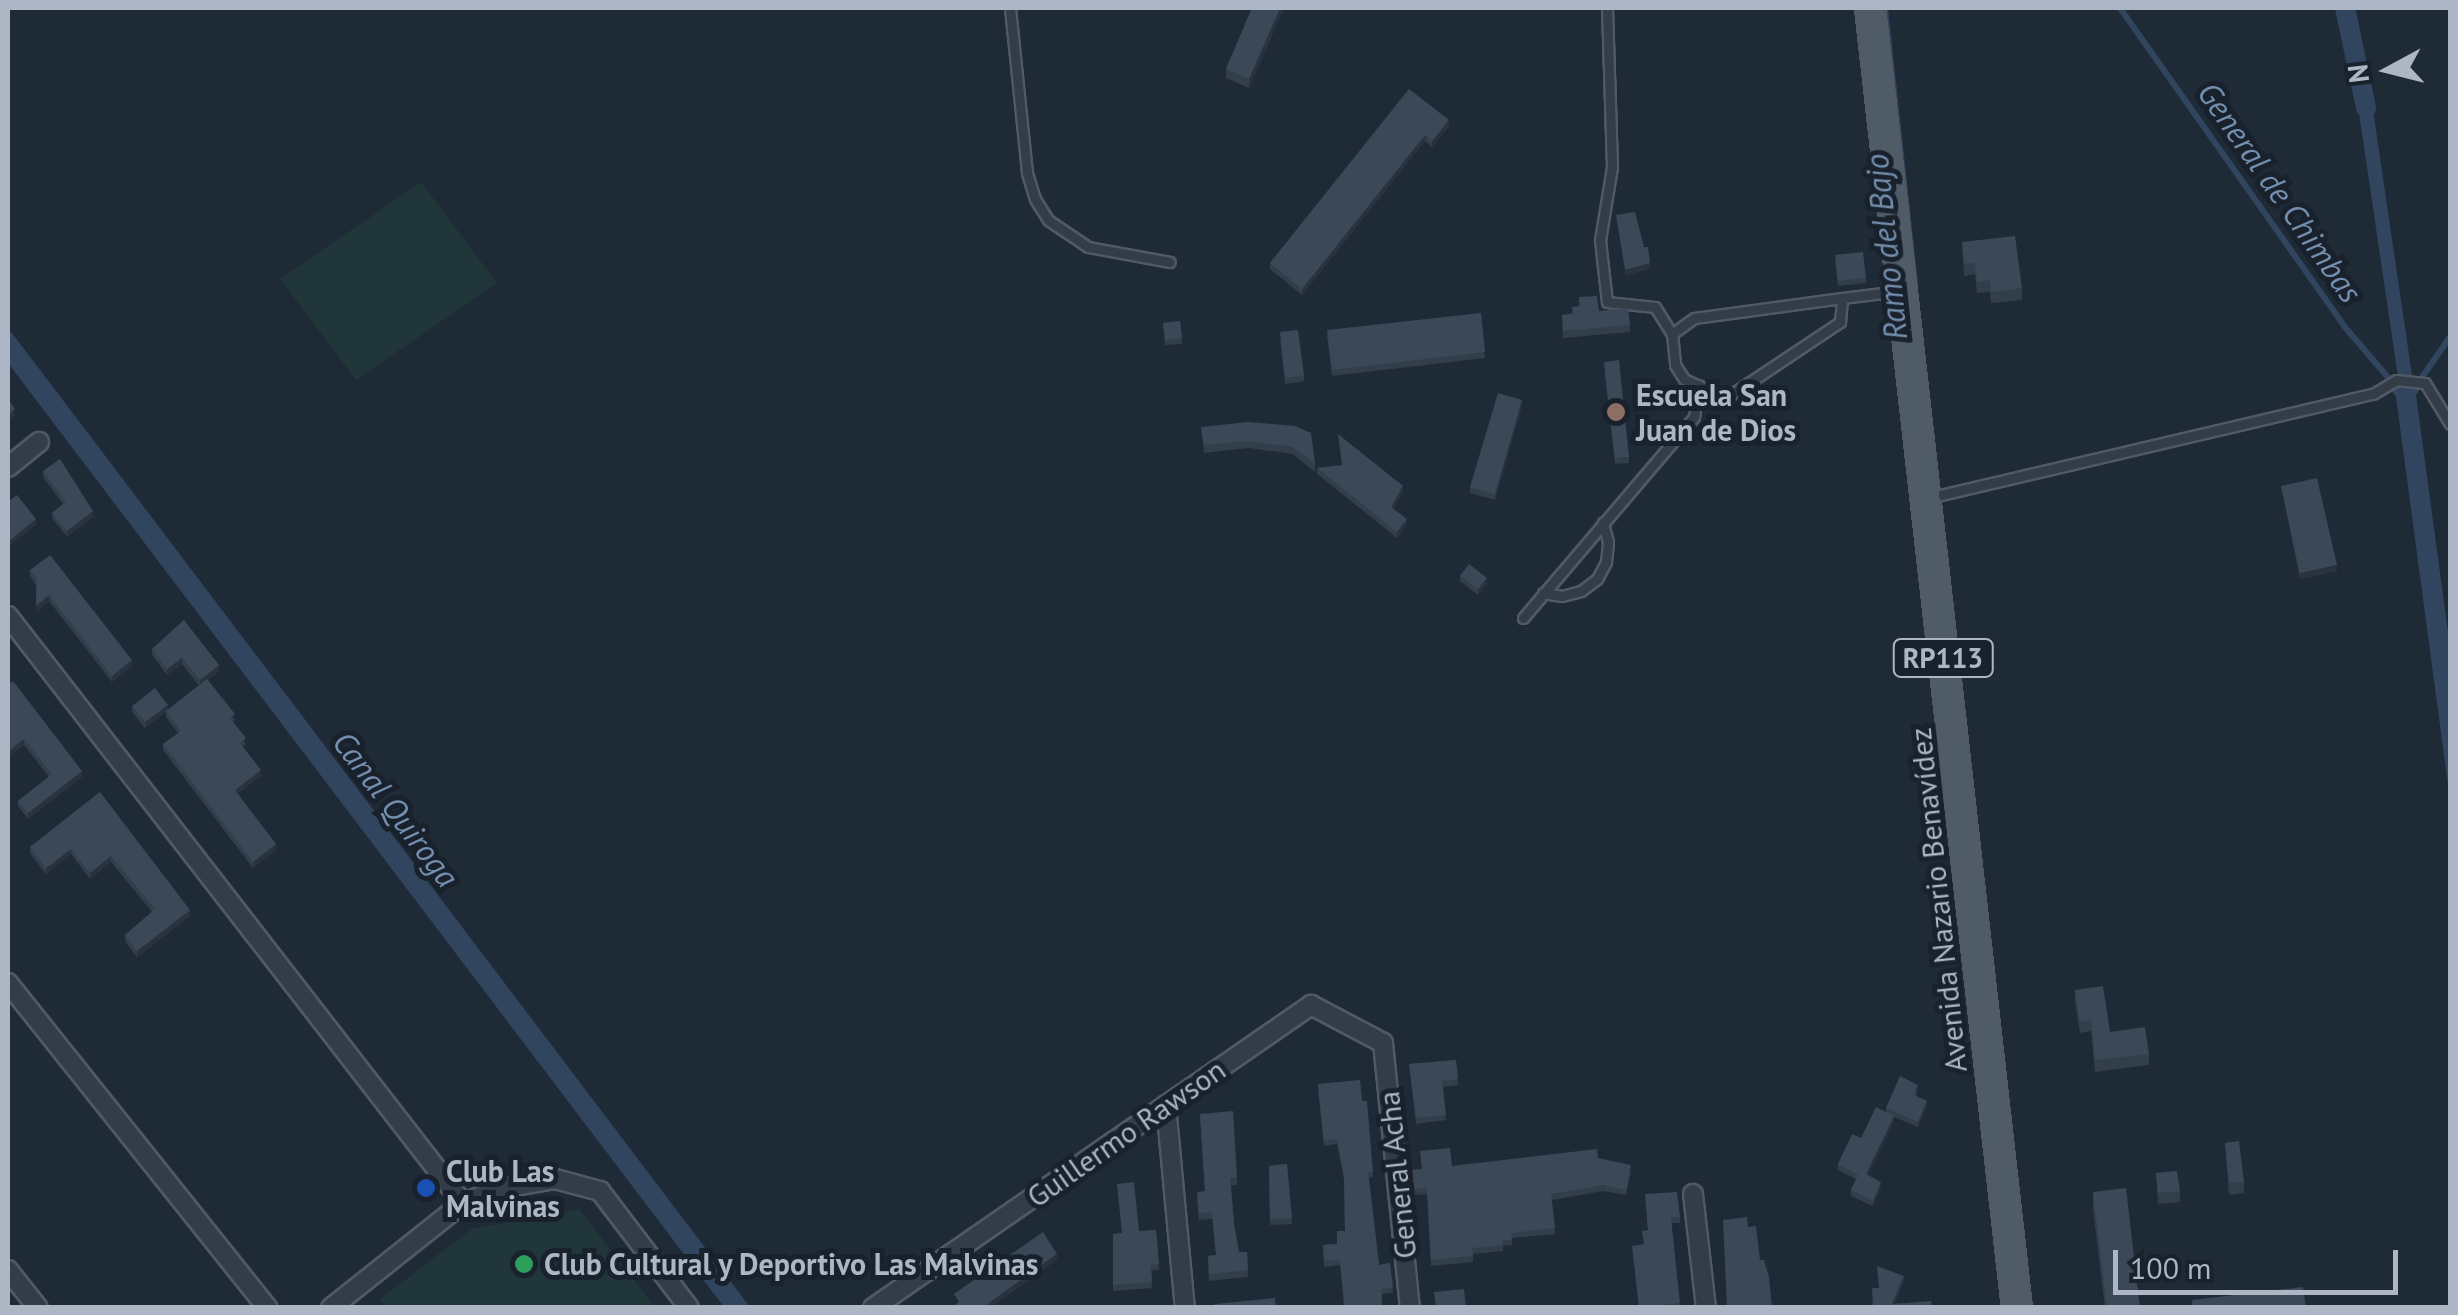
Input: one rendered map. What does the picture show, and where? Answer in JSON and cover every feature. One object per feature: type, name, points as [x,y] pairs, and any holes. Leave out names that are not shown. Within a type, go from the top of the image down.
[{"type":"main road","name":"Avenida Nazario Benavídez","points":[[1870,8],[2017,1308]]},
{"type":"street","points":[[8,468],[39,442]]},
{"type":"street","points":[[8,616],[463,1204]]},
{"type":"street","points":[[9,987],[267,1308]]},
{"type":"street","name":"Guillermo Rawson","points":[[873,1308],[1310,1005],[1383,1043]]},
{"type":"street","name":"General Acha","points":[[1383,1043],[1410,1308]]},
{"type":"street","points":[[1166,1105],[1185,1308]]},
{"type":"street","points":[[330,1308],[463,1204],[504,1188],[556,1179],[598,1189],[688,1308]]},
{"type":"street","points":[[1693,1194],[1706,1308]]},
{"type":"street","points":[[8,1270],[38,1308]]},
{"type":"lane","points":[[1010,8],[1027,173],[1041,210],[1066,235],[1088,246],[1170,262]]},
{"type":"lane","points":[[1607,8],[1612,167],[1600,240],[1606,302],[1654,307],[1672,334],[1674,364],[1684,380],[1719,395],[1732,394],[1840,322],[1842,298]]},
{"type":"lane","points":[[1672,334],[1694,318],[1902,291]]},
{"type":"lane","points":[[1925,499],[2373,394],[2414,378],[2425,383],[2450,424]]},
{"type":"lane","points":[[1523,618],[1694,418],[1700,386]]},
{"type":"lane","points":[[1543,592],[1562,596],[1581,591],[1597,579],[1606,562],[1608,542],[1603,523]]},
{"type":"green space","points":[[421,182],[497,283],[356,380],[280,279]]},
{"type":"green space","name":"Club Cultural y Deportivo Las Malvinas","points":[[579,1209],[655,1307],[387,1308],[380,1299],[472,1229]]},
{"type":"water","points":[[2339,8],[2354,8],[2366,69],[2352,71]]},
{"type":"water","points":[[2369,83],[2412,375],[2398,377],[2355,86]]},
{"type":"water","points":[[8,328],[750,1307],[724,1307],[8,363]]},
{"type":"water","points":[[2396,383],[2423,385],[2416,395],[2450,647],[2450,800],[2396,397],[2390,388]]},
{"type":"building","points":[[1252,8],[1280,8],[1249,79],[1226,69]]},
{"type":"building","points":[[1409,89],[1449,120],[1432,141],[1425,135],[1302,289],[1270,263]]},
{"type":"building","points":[[1635,212],[1650,263],[1625,270],[1616,215]]},
{"type":"building","points":[[2015,236],[2022,288],[1991,292],[1990,280],[1977,282],[1975,263],[1964,264],[1962,242]]},
{"type":"building","points":[[1863,252],[1866,278],[1838,281],[1835,255]]},
{"type":"building","points":[[1597,296],[1599,311],[1628,308],[1630,325],[1563,331],[1562,315],[1573,314],[1572,307],[1580,306],[1579,297]]},
{"type":"building","points":[[1481,313],[1485,352],[1332,370],[1327,330]]},
{"type":"building","points":[[1180,321],[1182,338],[1165,340],[1163,323]]},
{"type":"building","points":[[1298,330],[1304,375],[1285,378],[1280,332]]},
{"type":"building","points":[[1619,360],[1629,457],[1615,458],[1604,362]]},
{"type":"building","points":[[1498,393],[1522,400],[1495,494],[1470,487]]},
{"type":"building","points":[[1248,422],[1295,426],[1311,433],[1315,464],[1293,447],[1249,441],[1204,445],[1201,427]]},
{"type":"building","points":[[1338,434],[1403,486],[1391,507],[1407,519],[1397,532],[1317,468],[1342,465]]},
{"type":"building","points":[[60,459],[93,511],[67,531],[52,513],[66,502],[43,471]]},
{"type":"building","points":[[2317,478],[2337,565],[2300,573],[2281,486]]},
{"type":"building","points":[[17,495],[36,519],[8,542],[8,502]]},
{"type":"building","points":[[50,555],[132,660],[112,676],[49,595],[36,606],[37,579],[30,570]]},
{"type":"building","points":[[1469,564],[1487,578],[1478,589],[1460,576]]},
{"type":"building","points":[[184,620],[219,665],[200,680],[182,658],[167,669],[152,649]]},
{"type":"building","points":[[207,679],[235,714],[230,718],[246,738],[240,743],[261,770],[235,790],[276,844],[253,862],[163,744],[181,731],[166,711]]},
{"type":"building","points":[[13,681],[82,771],[28,813],[18,801],[52,774],[24,739],[8,752],[8,685]]},
{"type":"building","points":[[155,688],[168,705],[145,722],[132,706]]},
{"type":"building","points":[[100,792],[190,910],[137,951],[125,935],[155,909],[111,856],[90,873],[71,849],[46,868],[30,847]]},
{"type":"building","points":[[2103,986],[2110,1032],[2145,1027],[2149,1054],[2095,1060],[2091,1020],[2080,1022],[2075,990]]},
{"type":"building","points":[[1456,1060],[1458,1079],[1442,1081],[1446,1115],[1416,1118],[1409,1064]]},
{"type":"building","points":[[1900,1076],[1918,1085],[1914,1095],[1927,1101],[1918,1122],[1886,1108]]},
{"type":"building","points":[[1360,1080],[1362,1101],[1367,1101],[1373,1172],[1368,1172],[1379,1265],[1390,1263],[1393,1287],[1381,1289],[1382,1305],[1345,1308],[1340,1260],[1324,1261],[1323,1245],[1337,1244],[1337,1231],[1345,1231],[1344,1174],[1337,1139],[1324,1140],[1318,1084]]},
{"type":"building","points":[[1876,1107],[1894,1116],[1866,1174],[1881,1182],[1873,1201],[1851,1190],[1858,1175],[1838,1164],[1852,1134],[1861,1138]]},
{"type":"building","points":[[1233,1111],[1237,1177],[1230,1178],[1234,1224],[1239,1252],[1247,1252],[1248,1270],[1209,1274],[1208,1256],[1216,1255],[1212,1212],[1199,1213],[1197,1192],[1205,1191],[1200,1114]]},
{"type":"building","points":[[2239,1141],[2244,1182],[2229,1183],[2225,1143]]},
{"type":"building","points":[[1450,1148],[1452,1166],[1597,1149],[1598,1158],[1631,1165],[1626,1190],[1603,1185],[1551,1194],[1555,1228],[1511,1233],[1512,1240],[1502,1240],[1503,1245],[1472,1248],[1473,1256],[1431,1260],[1427,1188],[1414,1189],[1412,1170],[1422,1169],[1420,1151]]},
{"type":"building","points":[[1287,1164],[1292,1218],[1270,1219],[1269,1166]]},
{"type":"building","points":[[2177,1171],[2180,1191],[2158,1193],[2156,1173]]},
{"type":"building","points":[[1134,1182],[1139,1231],[1156,1230],[1159,1264],[1151,1265],[1152,1282],[1113,1285],[1113,1234],[1122,1233],[1117,1184]]},
{"type":"building","points":[[2126,1188],[2140,1308],[2107,1308],[2093,1192]]},
{"type":"building","points":[[1677,1192],[1680,1217],[1671,1218],[1680,1303],[1639,1308],[1632,1246],[1644,1244],[1642,1231],[1648,1230],[1645,1194]]},
{"type":"building","points":[[1747,1217],[1748,1227],[1756,1226],[1772,1308],[1727,1308],[1723,1220]]},
{"type":"building","points":[[1043,1232],[1057,1254],[982,1308],[951,1308],[959,1302],[954,1294]]},
{"type":"building","points":[[1877,1266],[1904,1276],[1892,1304],[1931,1301],[1932,1308],[1873,1308],[1872,1288],[1879,1288]]},
{"type":"building","points":[[2303,1287],[2306,1308],[2193,1308],[2192,1300]]},
{"type":"building","points":[[1464,1289],[1466,1308],[1436,1308],[1434,1292]]},
{"type":"building","points":[[1275,1298],[1276,1308],[1215,1308],[1215,1304]]},
{"type":"waterway","name":"Ramo del Bajo","points":[[1885,8],[1915,285]]},
{"type":"waterway","name":"General de Chimbas","points":[[2120,8],[2344,326],[2392,382]]},
{"type":"waterway","points":[[2345,8],[2366,108]]},
{"type":"waterway","points":[[2418,383],[2450,337]]},
{"type":"place","name":"Escuela San Juan de Dios","points":[[1616,412]]},
{"type":"place","name":"Club Las Malvinas","points":[[426,1188]]},
{"type":"place","name":"Club Cultural y Deportivo Las Malvinas","points":[[524,1264]]},
{"type":"water label","name":"Canal Quiroga","points":[[396,809]]}]
